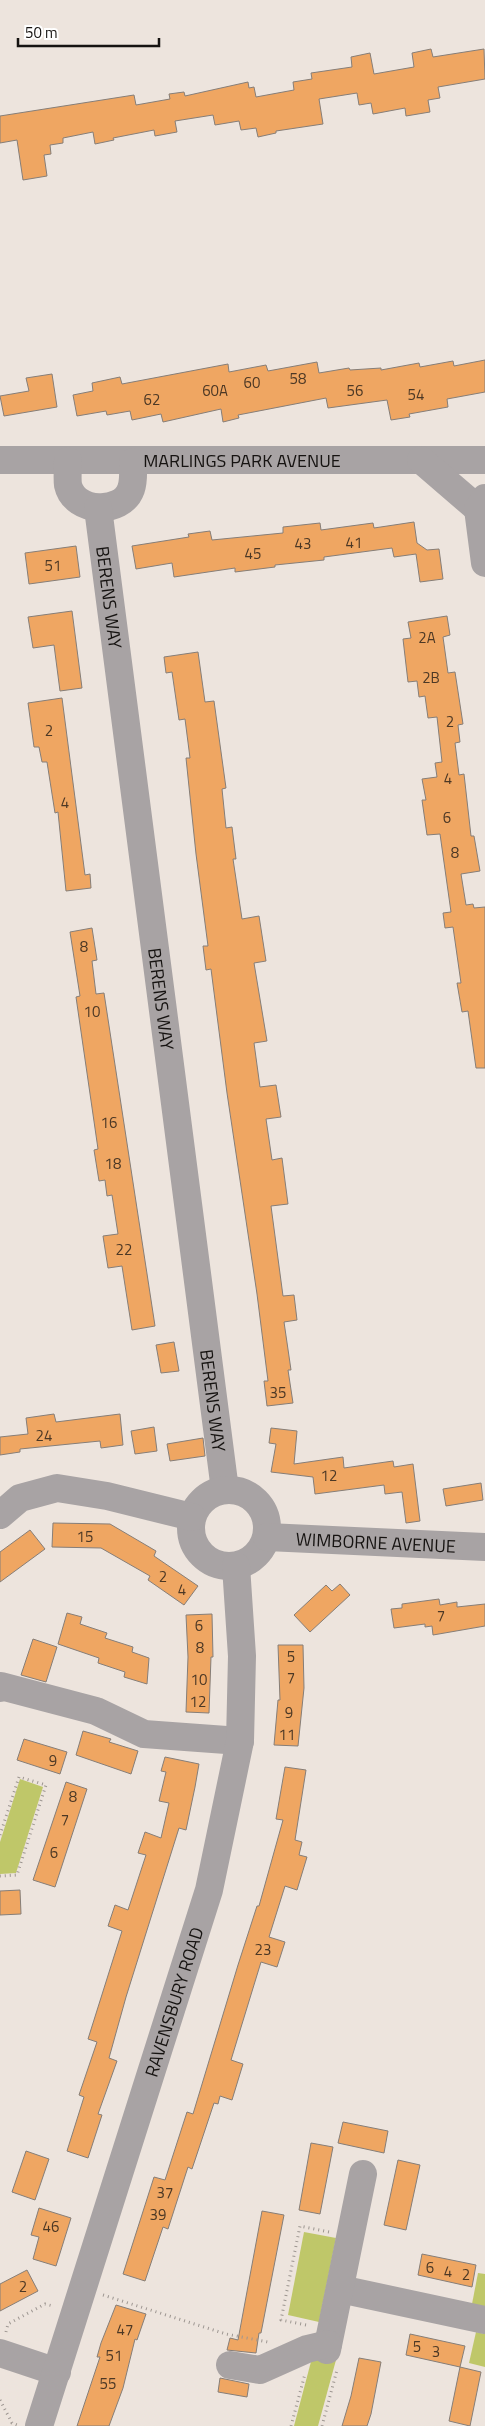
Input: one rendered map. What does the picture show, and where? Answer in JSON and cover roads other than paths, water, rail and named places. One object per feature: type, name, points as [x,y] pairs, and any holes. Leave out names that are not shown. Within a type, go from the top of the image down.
[{"type":"street","name":"MARLINGS PARK AVENUE","points":[[0,460],[133,462],[485,460]]},
{"type":"street","points":[[420,460],[481,503],[485,563]]},
{"type":"street","points":[[68,461],[68,486],[83,504],[98,508],[125,499],[132,488],[133,462]]},
{"type":"street","name":"BERENS WAY","points":[[98,508],[225,1490]]},
{"type":"street","points":[[0,1515],[20,1498],[57,1488],[107,1496],[192,1517]]},
{"type":"street","points":[[225,1490],[237,1491],[248,1495],[258,1503],[264,1513],[267,1524],[267,1537],[256,1556],[236,1566],[223,1566],[210,1562],[200,1554],[194,1543],[191,1530],[192,1517],[205,1498],[225,1490]]},
{"type":"street","name":"WIMBORNE AVENUE","points":[[267,1537],[485,1547]]},
{"type":"street","name":"RAVENSBURY ROAD","points":[[39,2426],[209,1890],[240,1741],[242,1656],[236,1566]]},
{"type":"street","points":[[0,1688],[1,1686],[96,1711],[144,1734],[240,1741]]},
{"type":"street","points":[[230,2365],[260,2370],[325,2343],[340,2289],[363,2174]]},
{"type":"street","points":[[340,2289],[485,2320]]},
{"type":"street","points":[[0,2353],[57,2372]]}]
